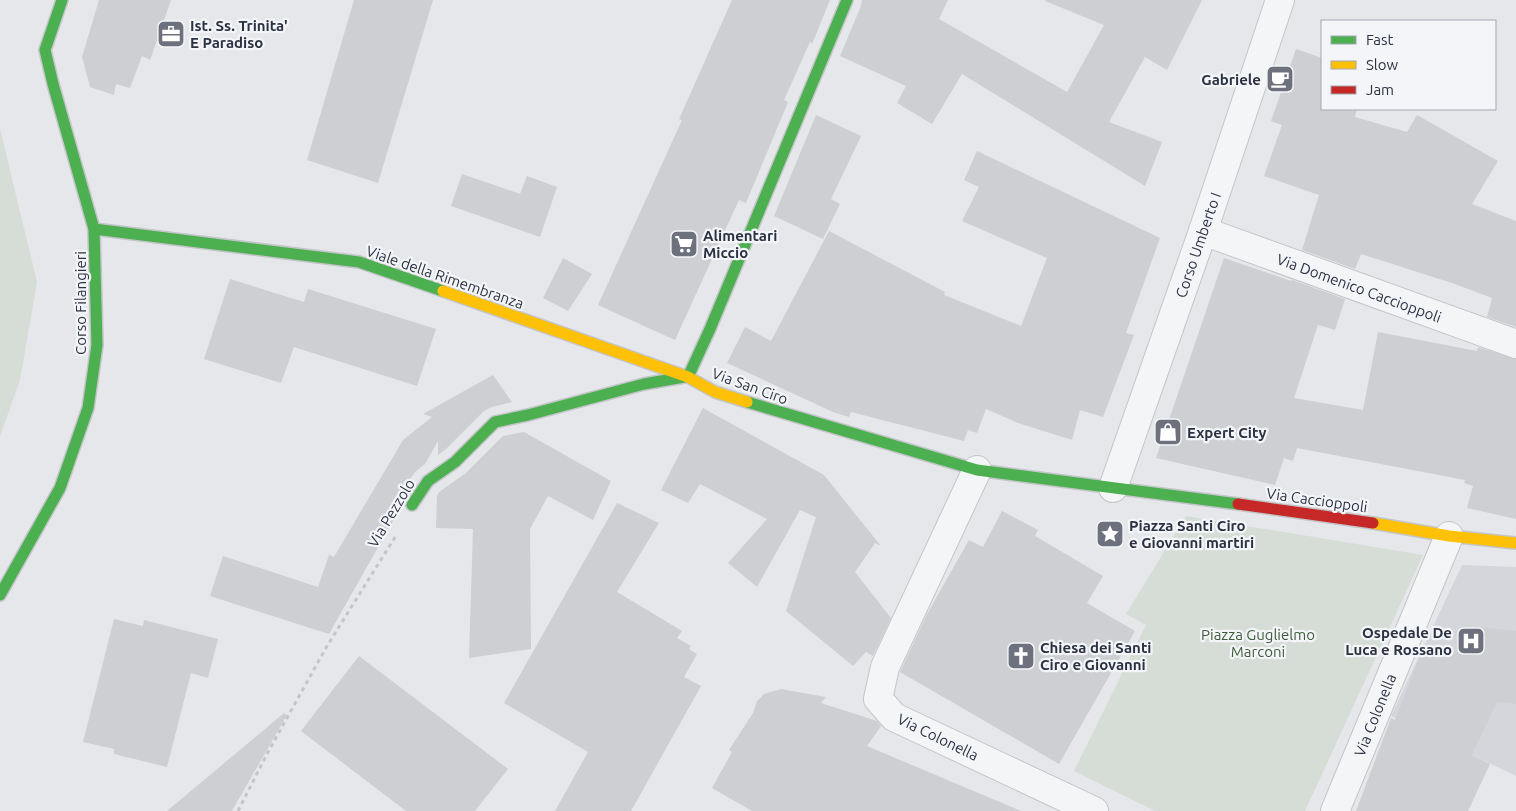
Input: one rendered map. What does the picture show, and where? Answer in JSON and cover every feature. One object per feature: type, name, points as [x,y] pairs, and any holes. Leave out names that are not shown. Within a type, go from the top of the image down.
[{"type":"street","name":"Corso Filangieri","points":[[0,595],[60,488],[88,408],[97,345],[94,228],[52,84],[45,50],[62,0]]},
{"type":"street","name":"Corso Umberto I","points":[[1113,488],[1203,231],[1280,0]]},
{"type":"street","name":"Via San Ciro","points":[[842,1],[710,329],[688,377],[715,392],[977,470],[1113,488]]},
{"type":"street","name":"Viale della Rimembranza","points":[[94,228],[359,262],[688,377]]},
{"type":"street","name":"Via Domenico Caccioppoli","points":[[1203,231],[1516,344]]},
{"type":"street","name":"Via Pezzolo","points":[[412,505],[428,481],[455,462],[495,422],[644,384],[688,377]]},
{"type":"street","name":"Via Colonella","points":[[977,470],[885,668],[878,699],[894,717],[1094,811]]},
{"type":"street","name":"Via Caccioppoli","points":[[1113,488],[1343,518],[1449,536],[1516,543]]},
{"type":"street","name":"Via Colonella","points":[[1335,811],[1449,536]]},
{"type":"path","name":"Via Pezzolo","points":[[238,811],[268,752],[328,646],[398,532],[412,505]]},
{"type":"shaded area","name":"Ospedale De Luca e Rossano","points":[[1462,565],[1516,567],[1516,776],[1391,716]]},
{"type":"green space","points":[[0,129],[37,282],[20,380],[0,436]]},
{"type":"green space","name":"Piazza Guglielmo Marconi","points":[[1186,516],[1423,555],[1305,811],[1155,811],[1074,771],[1146,625],[1126,614]]},
{"type":"building","points":[[99,0],[171,0],[150,60],[142,56],[130,88],[116,84],[114,95],[90,87],[82,57]]},
{"type":"building","points":[[354,0],[433,0],[378,183],[307,160]]},
{"type":"building","points":[[732,0],[830,0],[812,44],[810,42],[784,100],[788,102],[746,203],[739,200],[675,340],[598,305],[682,120],[679,119]]},
{"type":"building","points":[[862,0],[948,0],[939,19],[1067,92],[1104,25],[1046,0],[1202,0],[1167,70],[1145,57],[1109,122],[1162,142],[1145,186],[962,74],[932,124],[897,103],[906,86],[840,56]]},
{"type":"building","points":[[1296,49],[1321,58],[1321,110],[1357,110],[1355,117],[1407,132],[1417,115],[1498,161],[1472,204],[1516,221],[1516,327],[1487,317],[1492,298],[1455,284],[1361,254],[1355,269],[1302,250],[1319,195],[1264,176],[1282,125],[1271,121]]},
{"type":"building","points":[[816,115],[861,136],[831,199],[840,204],[823,239],[774,216]]},
{"type":"building","points":[[977,151],[1160,238],[1126,333],[1134,335],[1103,417],[1080,410],[1072,440],[1018,423],[986,409],[977,433],[968,430],[964,441],[851,412],[849,417],[833,412],[727,363],[745,327],[771,341],[829,231],[945,292],[944,295],[1021,326],[1047,258],[962,221],[979,187],[964,180]]},
{"type":"building","points":[[462,174],[520,194],[527,176],[557,187],[540,237],[451,206]]},
{"type":"building","points":[[563,258],[592,274],[568,311],[543,298]]},
{"type":"building","points":[[1224,258],[1345,299],[1335,330],[1318,325],[1294,398],[1363,410],[1378,332],[1477,351],[1478,347],[1516,359],[1516,519],[1467,508],[1473,486],[1464,483],[1465,480],[1297,448],[1293,461],[1284,458],[1275,485],[1156,458]]},
{"type":"building","points":[[230,279],[304,302],[308,289],[436,329],[417,386],[294,347],[281,383],[204,359]]},
{"type":"building","points":[[493,375],[512,402],[484,411],[438,455],[438,441],[425,464],[415,472],[399,496],[396,504],[398,512],[329,634],[210,596],[223,556],[318,587],[329,555],[334,557],[403,440],[432,417],[423,414]]},
{"type":"building","points":[[703,408],[824,475],[881,546],[875,543],[855,572],[891,618],[873,656],[866,652],[853,666],[786,611],[816,517],[800,510],[757,587],[728,563],[767,519],[700,484],[688,503],[661,490]]},
{"type":"building","points":[[524,432],[611,481],[593,520],[548,496],[530,529],[531,649],[469,658],[473,529],[436,528],[437,496],[439,492],[466,473],[503,436]]},
{"type":"building","points":[[617,503],[659,523],[617,592],[682,631],[677,638],[691,646],[689,649],[697,654],[684,677],[701,686],[631,811],[555,811],[588,752],[504,703]]},
{"type":"building","name":"Chiesa dei Santi Ciro e Giovanni","points":[[1002,511],[1038,530],[1035,536],[1103,576],[1087,603],[1135,631],[1059,764],[900,672],[927,614],[969,540],[983,547]]},
{"type":"building","points":[[114,619],[143,626],[144,620],[218,639],[208,678],[191,673],[167,767],[114,754],[114,749],[83,742]]},
{"type":"building","points":[[1476,627],[1516,631],[1516,704],[1497,702],[1472,755],[1490,764],[1468,811],[1356,811],[1391,718],[1395,720],[1422,651],[1466,652]]},
{"type":"building","points":[[359,656],[508,769],[475,811],[406,811],[301,731]]},
{"type":"building","points":[[781,689],[826,697],[821,703],[877,721],[881,726],[867,746],[1021,811],[752,811],[712,788],[732,752],[729,750],[753,713],[757,701],[764,694]]},
{"type":"building","points":[[284,713],[287,715],[232,811],[167,811]]},
{"type":"traffic: fast","points":[[0,595],[60,488],[88,408],[97,345],[94,229],[45,50],[62,0]]},
{"type":"traffic: fast","points":[[688,377],[710,329],[847,0]]},
{"type":"traffic: fast","points":[[94,229],[359,262],[443,291]]},
{"type":"traffic: fast","points":[[412,505],[428,481],[455,462],[495,422],[644,384],[684,377]]},
{"type":"traffic: fast","points":[[747,402],[977,470],[1238,504]]},
{"type":"traffic: slow","points":[[443,291],[688,377],[715,392],[747,402]]},
{"type":"traffic: slow","points":[[1373,523],[1449,536],[1516,543]]},
{"type":"traffic: jam","points":[[1238,504],[1373,523]]},
{"type":"place","name":"Ist. Ss. Trinita' E Paradiso","points":[[171,34]]},
{"type":"place","name":"Gabriele","points":[[1280,79]]},
{"type":"place","name":"Alimentari Miccio","points":[[684,244]]},
{"type":"place","name":"Expert City","points":[[1168,432]]},
{"type":"place","name":"Piazza Santi Ciro e Giovanni martiri","points":[[1110,534]]},
{"type":"place","name":"Ospedale De Luca e Rossano","points":[[1471,641]]},
{"type":"place","name":"Chiesa dei Santi Ciro e Giovanni","points":[[1021,656]]}]
